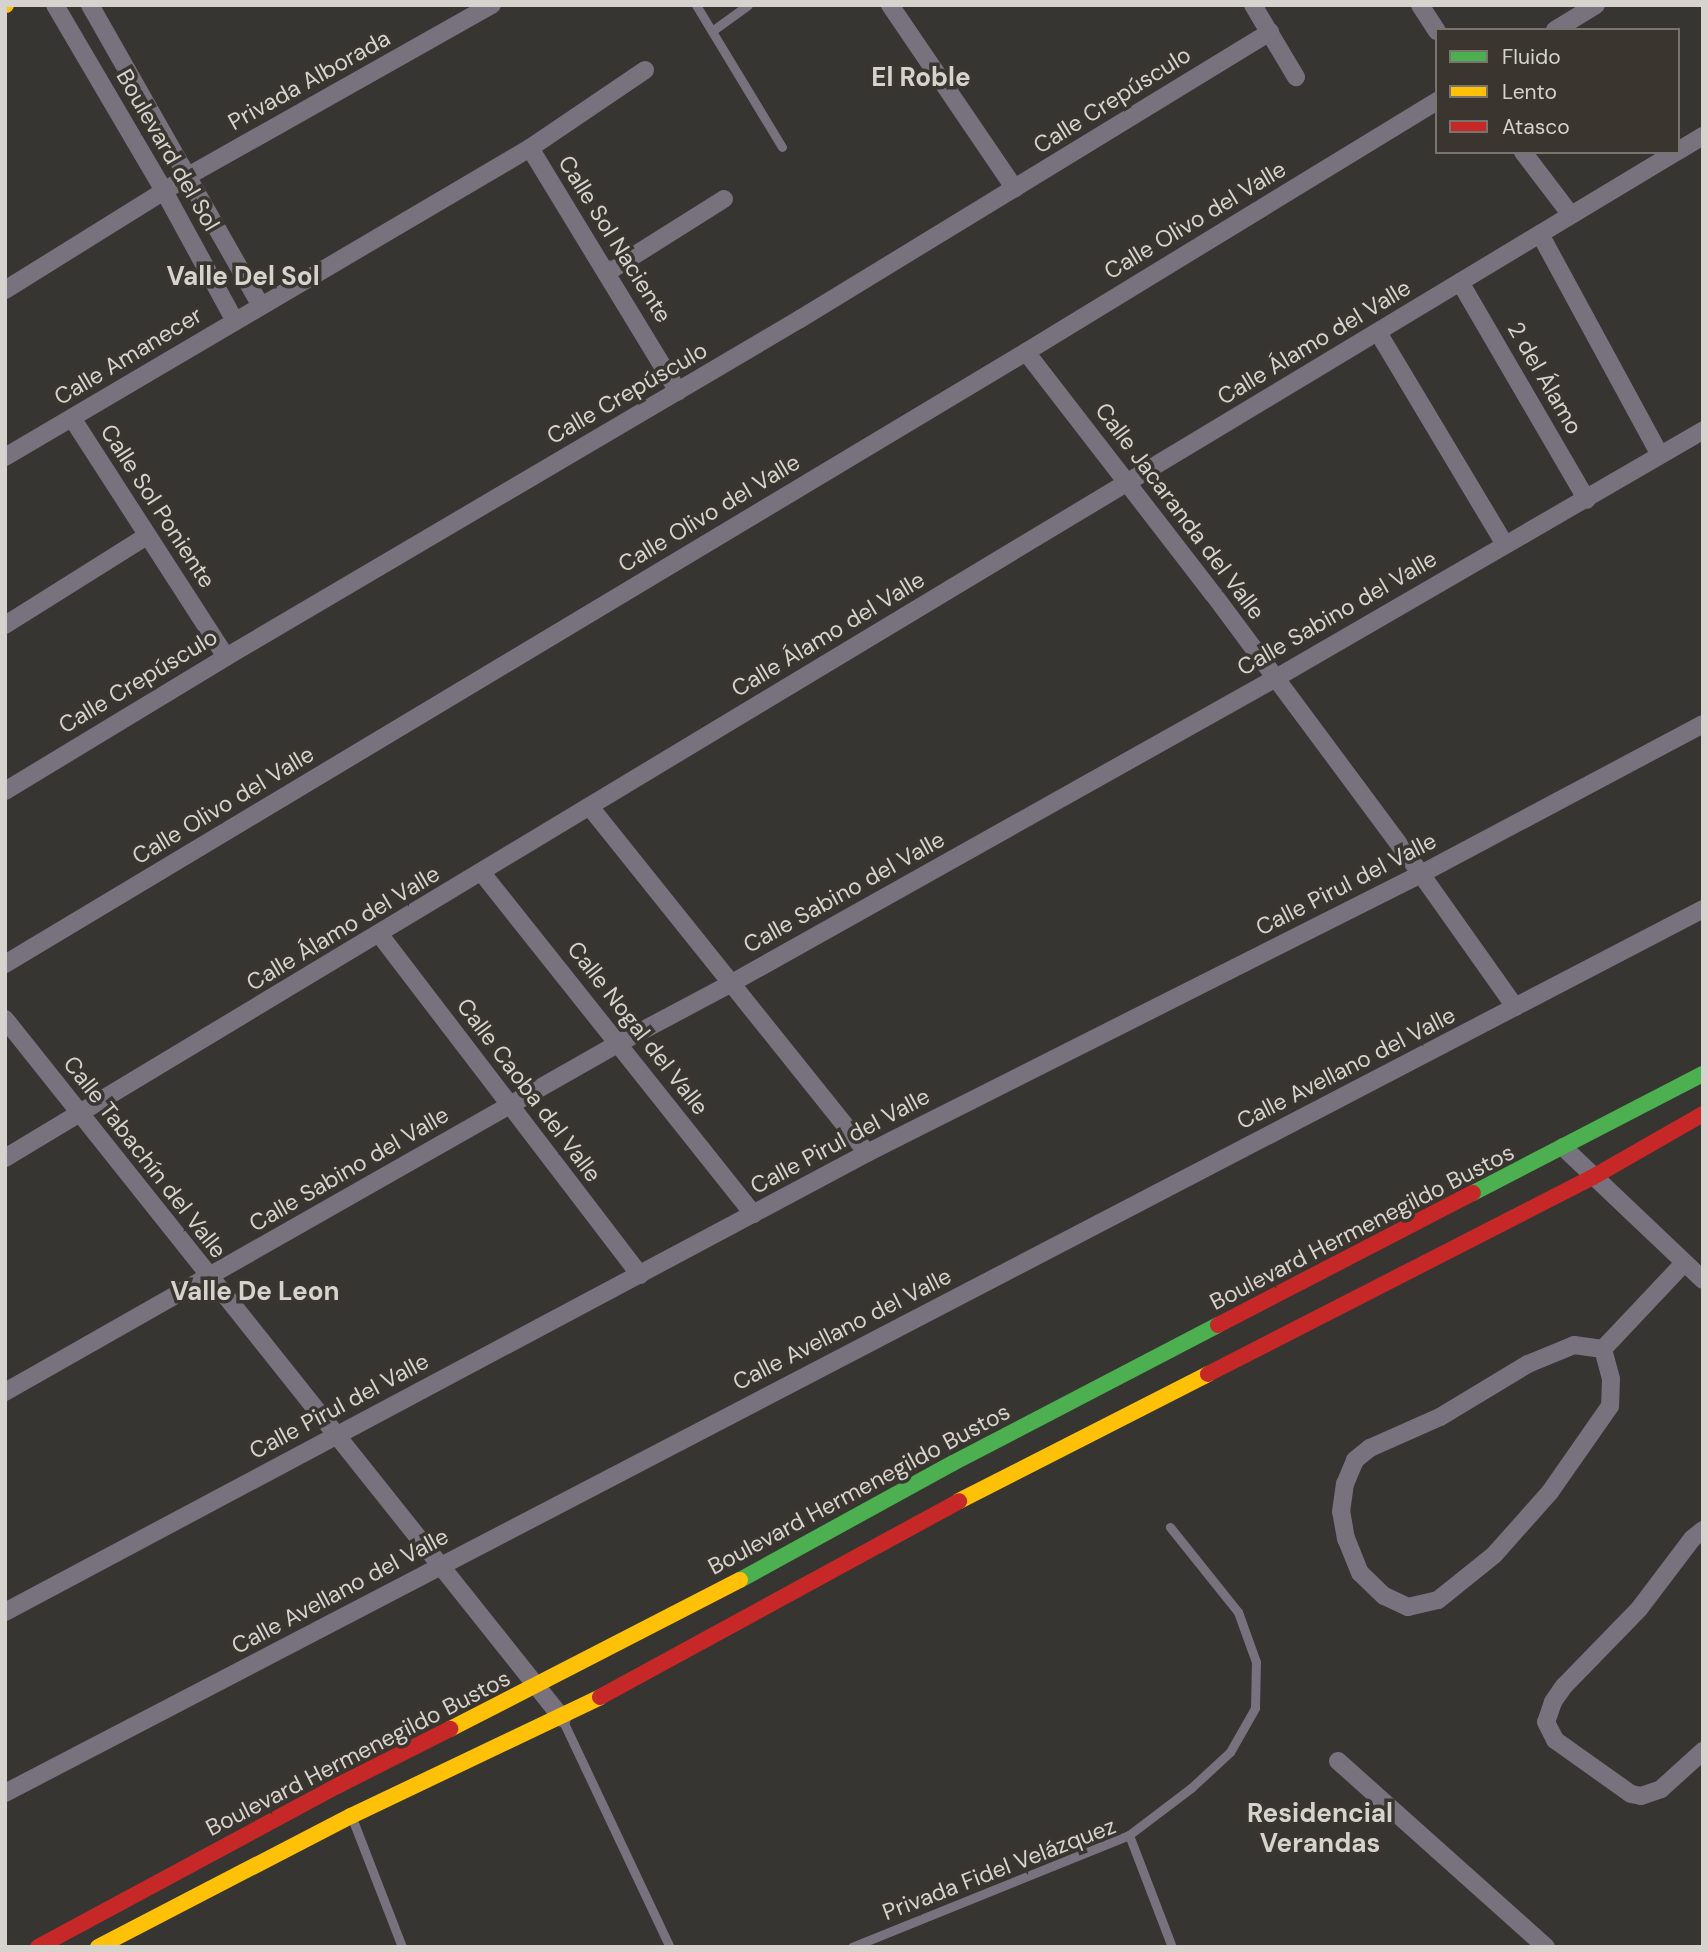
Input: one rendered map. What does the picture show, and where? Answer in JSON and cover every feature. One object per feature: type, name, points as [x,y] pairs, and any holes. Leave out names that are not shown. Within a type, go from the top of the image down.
[{"type":"street","name":"Boulevard del Sol","points":[[55,5],[164,191],[235,321]]},
{"type":"street","name":"Boulevard del Sol","points":[[90,5],[261,306]]},
{"type":"street","name":"Privada Alborada","points":[[5,290],[188,176],[492,5]]},
{"type":"street","points":[[890,5],[1015,189]]},
{"type":"street","points":[[1253,5],[1296,77]]},
{"type":"street","points":[[1420,5],[1435,28]]},
{"type":"street","points":[[1558,28],[1596,5]]},
{"type":"street","name":"Calle Crepúsculo","points":[[5,791],[1015,189],[1270,32]]},
{"type":"street","name":"Calle Amanecer","points":[[5,457],[530,148],[646,70]]},
{"type":"street","name":"Calle Olivo del Valle","points":[[5,964],[1026,352],[1435,102]]},
{"type":"street","name":"Calle Álamo del Valle","points":[[1680,150],[1703,136]]},
{"type":"street","name":"Calle Sol Naciente","points":[[530,148],[608,272],[678,391]]},
{"type":"street","points":[[1525,154],[1571,215]]},
{"type":"street","name":"Calle Álamo del Valle","points":[[5,1158],[380,935],[1127,480],[1378,334],[1674,154]]},
{"type":"street","points":[[608,272],[724,199]]},
{"type":"street","points":[[1540,234],[1660,455]]},
{"type":"street","name":"2 del Álamo","points":[[1460,282],[1587,500]]},
{"type":"street","points":[[1378,334],[1504,543]]},
{"type":"street","name":"Calle Jacaranda del Valle","points":[[1026,352],[1127,480],[1276,678],[1421,874],[1515,1007]]},
{"type":"street","name":"Calle Sol Poniente","points":[[72,418],[226,657]]},
{"type":"street","name":"Calle Sabino del Valle","points":[[5,1392],[619,1043],[730,984],[1276,678],[1504,543],[1587,500],[1703,429]]},
{"type":"street","points":[[5,625],[147,536]]},
{"type":"street","name":"Calle Pirul del Valle","points":[[5,1612],[867,1153],[1421,874],[1703,724]]},
{"type":"street","points":[[590,807],[867,1153]]},
{"type":"street","name":"Calle Nogal del Valle","points":[[482,873],[753,1214]]},
{"type":"street","name":"Calle Avellano del Valle","points":[[5,1793],[1703,909]]},
{"type":"street","name":"Calle Caoba del Valle","points":[[380,935],[640,1275]]},
{"type":"street","name":"Calle Tabachín del Valle","points":[[5,1019],[335,1436],[539,1685],[562,1718]]},
{"type":"street","name":"Boulevard Hermenegildo Bustos","points":[[38,1947],[337,1786],[769,1565],[953,1463],[1703,1074]]},
{"type":"street","points":[[98,1947],[146,1930],[351,1816],[562,1718],[963,1499],[1593,1177],[1703,1114]]},
{"type":"street","points":[[1563,1147],[1703,1280]]},
{"type":"street","points":[[1603,1349],[1684,1263]]},
{"type":"street","points":[[1574,1345],[1603,1349],[1611,1379],[1610,1406],[1550,1492],[1494,1555],[1438,1600],[1408,1607],[1384,1595],[1360,1573],[1346,1539],[1341,1513],[1345,1484],[1355,1460],[1370,1448],[1440,1417],[1528,1364],[1574,1345]]},
{"type":"street","points":[[1703,1530],[1692,1539],[1639,1609],[1564,1686],[1553,1702],[1546,1722],[1555,1740],[1632,1794],[1641,1796],[1661,1789],[1703,1751]]},
{"type":"street","points":[[1338,1761],[1546,1947]]},
{"type":"street","points":[[135,1897],[146,1930]]},
{"type":"lane","points":[[696,5],[782,147]]},
{"type":"lane","points":[[712,31],[748,5]]},
{"type":"lane","points":[[1129,1835],[1191,1788],[1230,1752],[1255,1708],[1256,1662],[1238,1612],[1170,1527]]},
{"type":"lane","name":"Calle Tabachín del Valle","points":[[562,1718],[670,1947]]},
{"type":"lane","points":[[351,1816],[402,1947]]},
{"type":"lane","name":"Privada Fidel Velázquez","points":[[852,1947],[1129,1835],[1172,1947]]},
{"type":"traffic: fast","points":[[1473,1193],[1703,1074]]},
{"type":"traffic: fast","points":[[740,1580],[953,1463],[1218,1325]]},
{"type":"traffic: slow","points":[[959,1501],[1208,1374]]},
{"type":"traffic: slow","points":[[450,1729],[740,1580]]},
{"type":"traffic: slow","points":[[98,1947],[351,1816],[600,1697]]},
{"type":"traffic: jam","points":[[1208,1374],[1593,1177],[1703,1114]]},
{"type":"traffic: jam","points":[[1218,1325],[1473,1193]]},
{"type":"traffic: jam","points":[[600,1697],[959,1501]]},
{"type":"traffic: jam","points":[[38,1947],[337,1786],[450,1729]]},
{"type":"district","name":"El Roble","points":[[921,78]]},
{"type":"district","name":"Valle Del Sol","points":[[243,277]]},
{"type":"district","name":"Valle De Leon","points":[[255,1292]]},
{"type":"district","name":"Residencial Verandas","points":[[1320,1829]]}]
